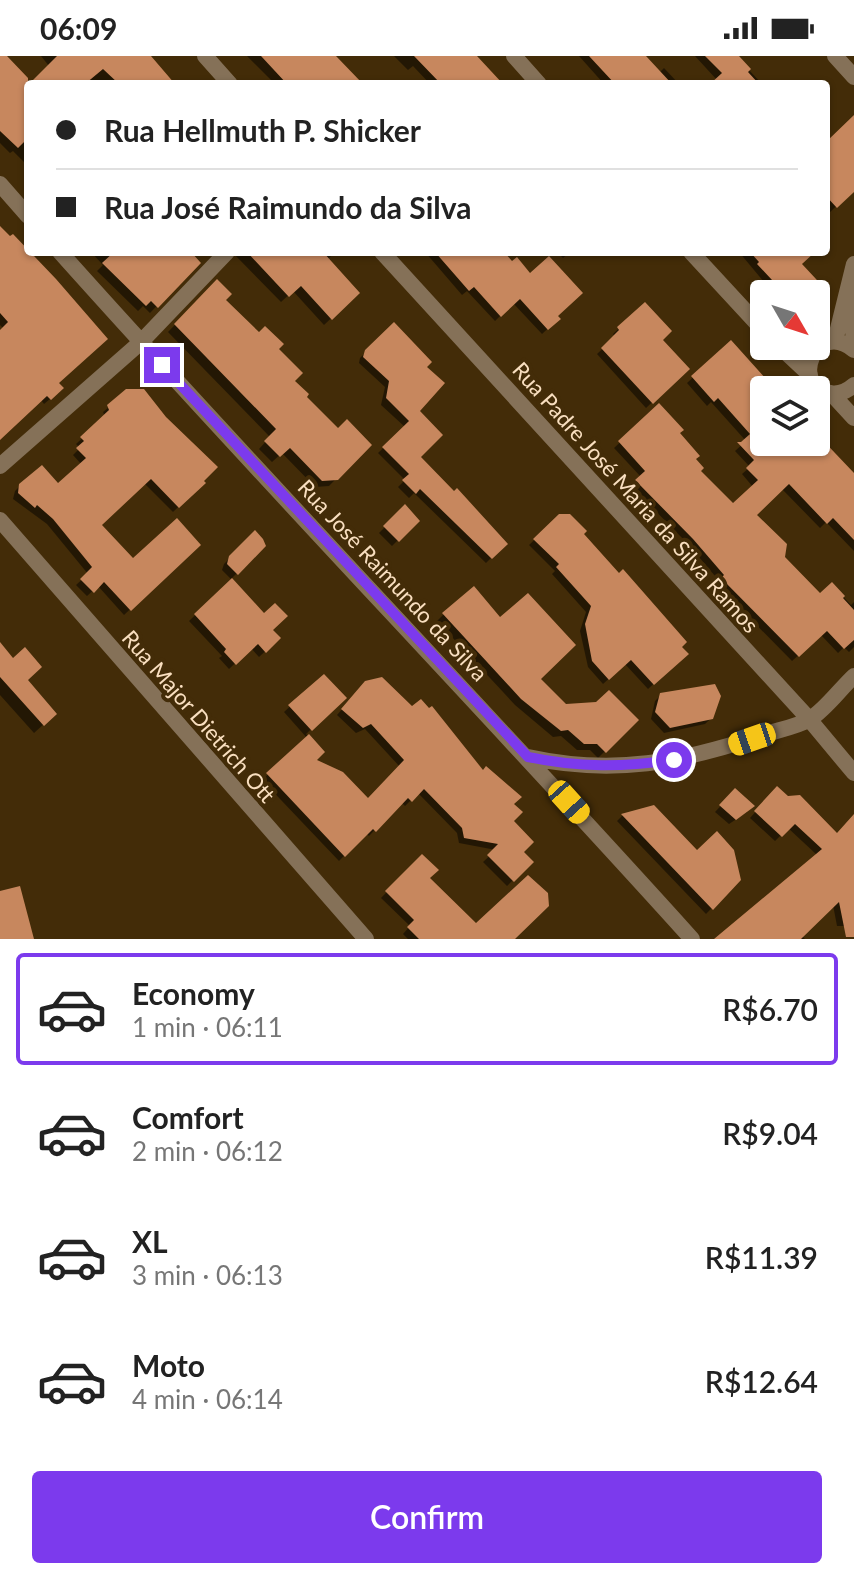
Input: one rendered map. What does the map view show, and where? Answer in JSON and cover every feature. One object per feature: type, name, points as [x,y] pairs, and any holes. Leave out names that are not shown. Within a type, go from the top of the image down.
[{"type":"street","points":[[205,56],[226,80]]},
{"type":"street","points":[[514,56],[535,80]]},
{"type":"street","points":[[835,56],[854,77]]},
{"type":"street","points":[[0,184],[24,211]]},
{"type":"street","name":"Rua José Raimundo da Silva","points":[[64,256],[528,757],[692,939]]},
{"type":"street","points":[[0,466],[141,342],[223,256]]},
{"type":"street","name":"Rua Padre José Maria da Silva Ramos","points":[[386,256],[809,719],[854,773]]},
{"type":"street","points":[[695,256],[750,318]]},
{"type":"street","points":[[830,328],[852,272]]},
{"type":"street","points":[[830,344],[854,348],[852,272]]},
{"type":"street","points":[[794,360],[818,388],[831,393],[854,418]]},
{"type":"street","points":[[810,360],[810,375]]},
{"type":"street","points":[[831,393],[847,391],[854,385]]},
{"type":"street","name":"Rua Major Dietrich Ott","points":[[0,520],[366,939]]},
{"type":"street","points":[[528,757],[567,766],[630,766],[674,760],[723,748],[809,719],[854,676]]},
{"type":"building","points":[[0,56],[7,56],[28,78],[24,80],[24,142],[18,148],[0,131]]},
{"type":"building","points":[[57,56],[151,56],[172,80],[115,80],[103,69],[90,80],[33,80]]},
{"type":"building","points":[[261,56],[336,56],[359,80],[283,80]]},
{"type":"building","points":[[414,56],[477,56],[499,80],[437,80]]},
{"type":"building","points":[[589,56],[646,56],[668,80],[611,80]]},
{"type":"building","points":[[705,56],[739,56],[751,69],[748,72],[755,80],[714,80],[722,73]]},
{"type":"building","points":[[854,115],[854,192],[837,208],[830,200],[830,138]]},
{"type":"building","points":[[0,226],[10,236],[13,234],[24,246],[24,256],[34,256],[108,339],[59,383],[64,388],[51,400],[47,396],[0,440],[0,330],[8,322],[0,313]]},
{"type":"building","points":[[110,256],[195,256],[201,263],[158,308],[151,301],[146,306],[102,263]]},
{"type":"building","points":[[251,256],[327,256],[360,293],[332,320],[301,286],[289,297]]},
{"type":"building","points":[[438,256],[508,256],[512,261],[517,257],[530,273],[549,256],[583,293],[548,330],[520,299],[501,317],[474,287],[469,291]]},
{"type":"building","points":[[754,256],[811,256],[802,264],[817,280],[772,280],[757,264],[759,262]]},
{"type":"building","points":[[217,279],[232,294],[226,300],[259,332],[265,326],[284,344],[279,349],[303,373],[295,381],[309,394],[307,397],[338,428],[347,419],[372,445],[338,480],[322,481],[290,448],[280,457],[264,441],[276,429],[174,324]]},
{"type":"building","points":[[645,302],[672,331],[663,340],[690,369],[653,404],[601,348],[619,330],[617,327]]},
{"type":"building","points":[[394,322],[432,362],[427,367],[445,383],[420,411],[443,435],[421,457],[454,491],[457,488],[508,544],[492,559],[420,489],[416,494],[402,480],[409,474],[382,447],[409,421],[386,398],[389,381],[363,357],[365,350]]},
{"type":"building","points":[[731,340],[763,376],[750,376],[750,434],[718,398],[714,402],[691,376]]},
{"type":"building","points":[[126,389],[144,389],[166,417],[218,467],[179,508],[151,479],[102,525],[133,558],[177,518],[201,545],[131,611],[104,582],[94,593],[80,579],[92,567],[53,519],[18,493],[19,484],[42,465],[58,483],[86,458],[76,448],[84,441],[80,437],[109,410],[107,405]]},
{"type":"building","points":[[659,403],[684,430],[680,433],[700,456],[696,459],[704,468],[701,471],[733,503],[758,480],[746,468],[754,460],[750,456],[830,456],[830,448],[854,473],[854,540],[833,518],[827,524],[789,484],[757,515],[787,544],[785,557],[820,593],[832,582],[845,596],[843,598],[854,610],[854,640],[844,649],[827,631],[799,657],[721,578],[724,575],[693,539],[635,480],[645,471],[618,441]]},
{"type":"building","points":[[750,434],[750,456],[737,442]]},
{"type":"building","points":[[405,504],[420,521],[399,542],[383,526]]},
{"type":"building","points":[[559,514],[570,514],[587,531],[584,534],[619,573],[623,569],[687,642],[682,647],[689,654],[654,685],[631,660],[609,680],[592,661],[585,624],[591,606],[556,567],[559,564],[533,539]]},
{"type":"building","points":[[255,530],[266,546],[238,575],[227,564],[229,556]]},
{"type":"building","points":[[232,578],[264,613],[275,603],[288,616],[273,630],[281,638],[266,653],[258,644],[236,665],[224,652],[226,649],[194,614]]},
{"type":"building","points":[[474,586],[500,617],[528,593],[576,645],[541,679],[566,704],[596,702],[609,690],[639,720],[606,753],[597,744],[584,744],[568,730],[561,731],[521,699],[442,613]]},
{"type":"building","points":[[0,642],[13,658],[25,647],[42,667],[28,680],[57,714],[44,726],[0,677]]},
{"type":"building","points":[[324,674],[347,698],[312,731],[288,705]]},
{"type":"building","points":[[382,677],[412,706],[421,699],[429,708],[432,706],[483,770],[486,766],[522,797],[514,804],[523,812],[514,821],[534,842],[524,852],[534,862],[514,882],[487,855],[498,844],[464,838],[462,828],[424,789],[412,802],[408,798],[376,832],[373,829],[345,857],[266,773],[309,734],[325,752],[317,760],[343,772],[368,798],[404,760],[371,724],[363,728],[341,709],[365,681]]},
{"type":"building","points":[[715,684],[721,696],[713,719],[670,728],[655,712],[660,693]]},
{"type":"building","points":[[777,786],[788,796],[800,795],[837,833],[854,814],[854,937],[846,937],[839,902],[801,939],[714,939],[822,849],[795,824],[782,837],[754,811]]},
{"type":"building","points":[[735,788],[755,806],[736,820],[719,805]]},
{"type":"building","points":[[654,805],[697,850],[717,831],[734,850],[741,880],[713,910],[621,814]]},
{"type":"building","points":[[422,854],[439,870],[430,878],[476,923],[528,875],[548,893],[549,906],[515,939],[419,939],[407,927],[414,920],[385,891]]},
{"type":"building","points":[[20,886],[34,939],[0,939],[0,891]]},
{"type":"route","points":[[162,365],[528,757],[567,766],[630,766],[674,760]]}]
